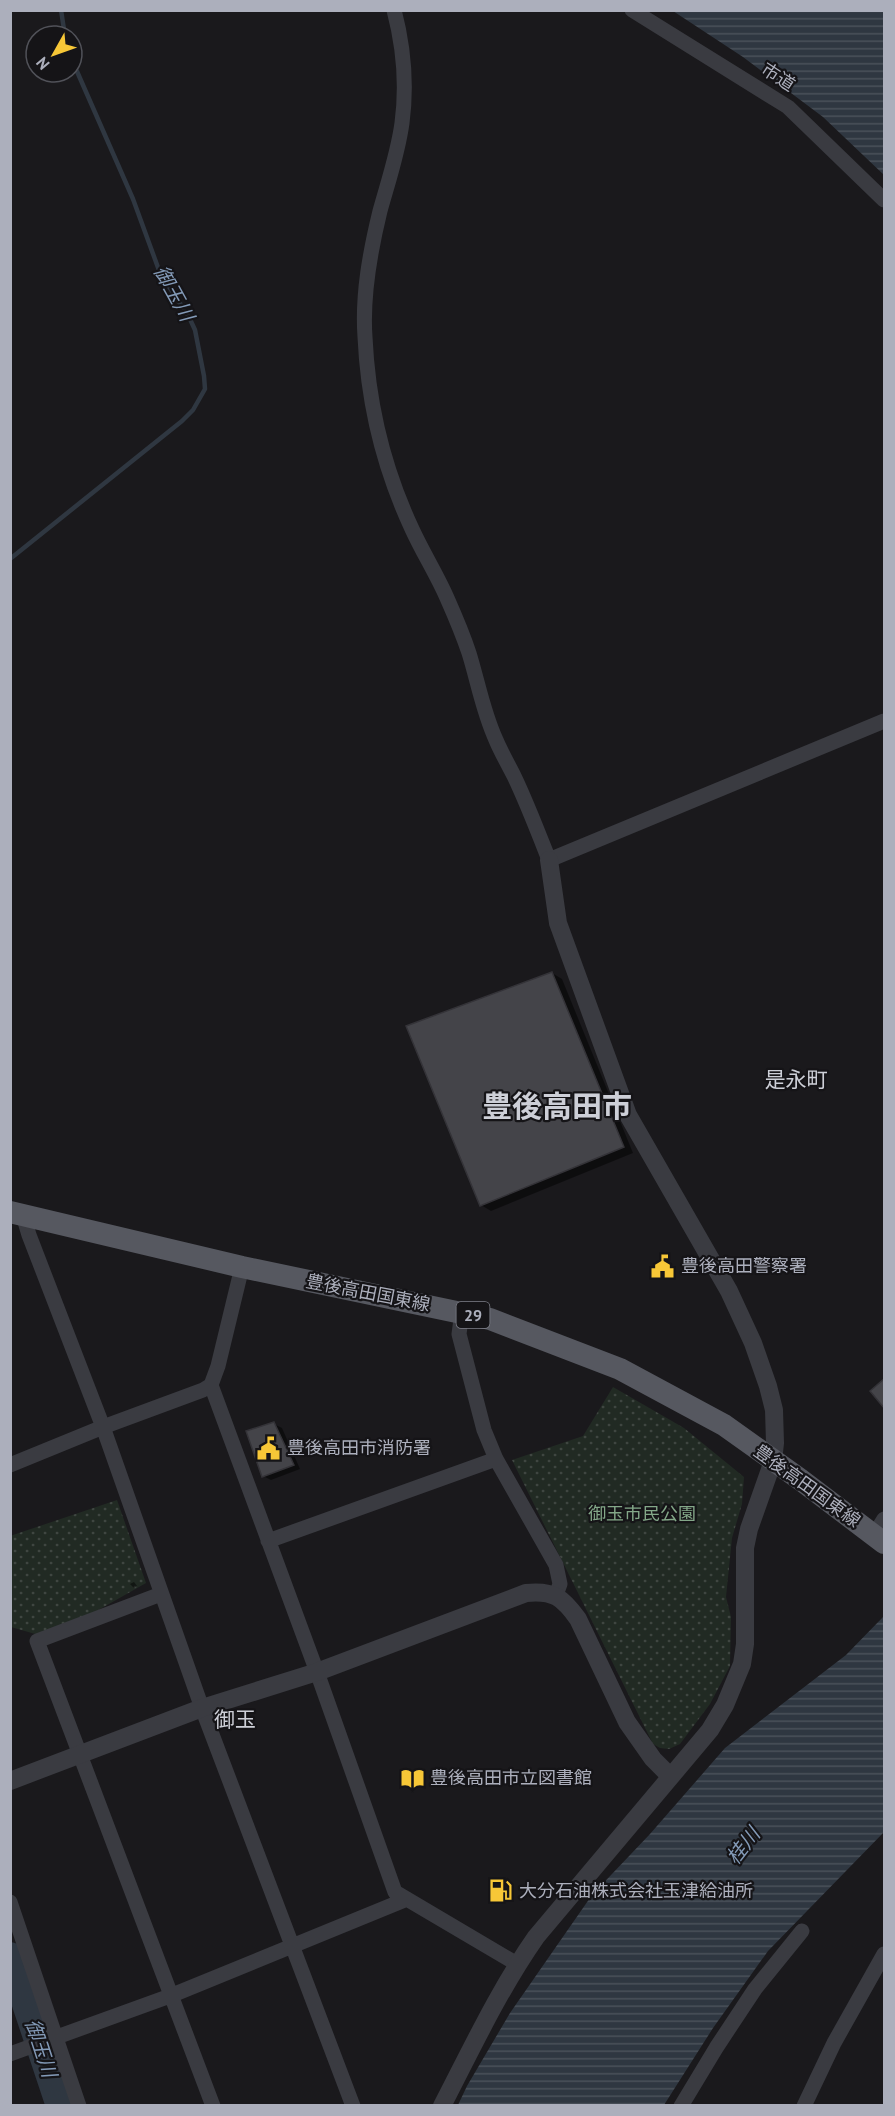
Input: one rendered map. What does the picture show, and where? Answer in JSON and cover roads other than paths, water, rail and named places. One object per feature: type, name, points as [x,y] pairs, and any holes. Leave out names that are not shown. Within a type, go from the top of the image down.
[{"type":"main road","name":"豊後高田国東線","points":[[17,1214],[242,1267],[490,1319],[620,1369],[724,1425],[773,1461],[881,1533]]},
{"type":"street","points":[[394,10],[400,31],[405,94],[400,134],[370,254],[365,296],[364,334],[367,375],[384,453],[397,493],[447,597],[468,650],[495,739],[515,778],[549,860],[558,923],[628,1115],[729,1291],[753,1343],[774,1410],[776,1443],[773,1461],[749,1529],[745,1548],[742,1664],[725,1706],[710,1730],[536,1937],[517,1964],[442,2106]]},
{"type":"street","name":"市道","points":[[632,10],[788,107],[885,200]]},
{"type":"street","points":[[549,860],[885,721]]},
{"type":"street","points":[[17,1214],[28,1236],[102,1427],[202,1708],[353,2106]]},
{"type":"street","points":[[10,1465],[102,1427],[203,1390],[211,1384],[218,1366],[242,1267]]},
{"type":"street","points":[[462,1312],[459,1334],[484,1430],[496,1458],[556,1565],[560,1584],[556,1596]]},
{"type":"street","points":[[211,1384],[317,1671],[395,1892],[517,1964]]},
{"type":"street","points":[[268,1541],[496,1458]]},
{"type":"street","points":[[10,1781],[202,1708],[317,1671],[526,1593],[537,1592],[556,1596],[564,1601],[578,1619],[627,1722],[653,1760],[670,1776]]},
{"type":"street","points":[[160,1594],[37,1641],[213,2106]]},
{"type":"street","points":[[10,2054],[170,1995],[407,1899]]},
{"type":"street","points":[[10,1902],[79,2106]]},
{"type":"street","points":[[681,2106],[755,1989],[802,1930]]},
{"type":"street","points":[[804,2106],[834,2043],[885,1954]]},
{"type":"water","points":[[673,11],[884,11],[884,175],[823,117],[743,57]]},
{"type":"water","name":"桂川","points":[[884,1616],[884,1832],[768,1951],[713,2028],[664,2105],[458,2105],[510,2013],[592,1895],[650,1834],[725,1748],[846,1655]]},
{"type":"waterway","name":"御玉川","points":[[61,10],[63,24]]},
{"type":"waterway","name":"御玉川","points":[[10,559],[182,421],[193,410],[205,389],[195,330],[160,273],[133,199],[83,84]]},
{"type":"waterway","name":"御玉川","points":[[10,1956],[60,2106]]},
{"type":"place","name":"豊後高田警察署","points":[[663,1266]]},
{"type":"place","name":"豊後高田市消防署","points":[[269,1448]]},
{"type":"place","name":"豊後高田市立図書館","points":[[412,1778]]},
{"type":"place","name":"大分石油株式会社玉津給油所","points":[[501,1891]]},
{"type":"district","name":"是永町","points":[[796,1080]]},
{"type":"district","name":"豊後高田市","points":[[557,1107]]},
{"type":"district","name":"御玉","points":[[235,1720]]},
{"type":"park label","name":"御玉市民公園","points":[[642,1514]]}]
